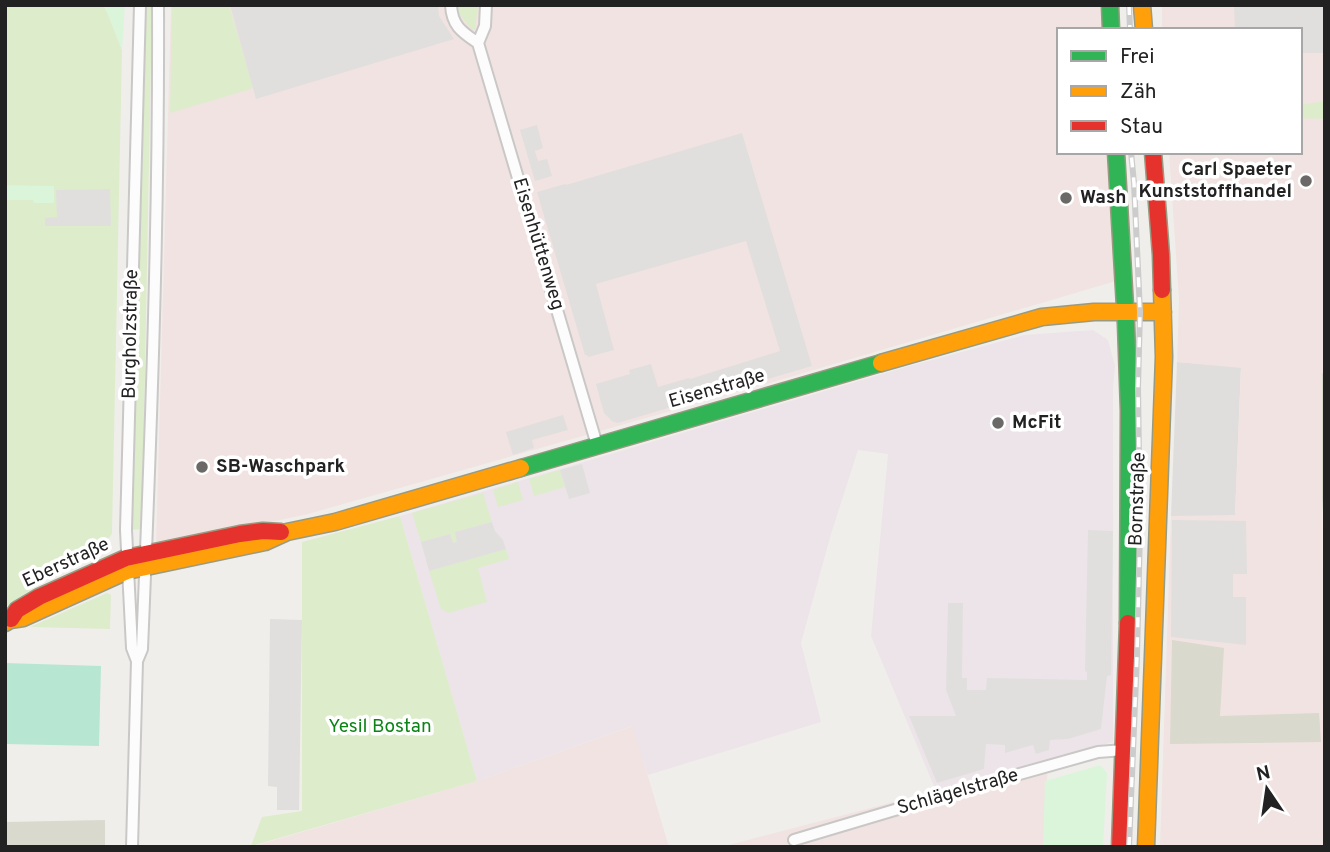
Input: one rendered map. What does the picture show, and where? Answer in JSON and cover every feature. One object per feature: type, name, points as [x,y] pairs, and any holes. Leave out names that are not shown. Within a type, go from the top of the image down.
[{"type":"main road","points":[[1111,5],[1111,28]]},
{"type":"main road","points":[[1142,5],[1144,28]]},
{"type":"main road","name":"Bornstraße","points":[[1116,154],[1126,312],[1129,467],[1129,579],[1120,847]]},
{"type":"main road","name":"Bornstraße","points":[[1146,847],[1164,357],[1161,255],[1153,154]]},
{"type":"main road","name":"Eisenstraße","points":[[146,560],[263,531],[287,532],[335,522],[1025,320],[1067,313],[1163,313]]},
{"type":"main road","name":"Eberstraße","points":[[8,622],[23,618],[127,565],[146,560]]},
{"type":"street","name":"Burgholzstraße","points":[[137,661],[132,648],[126,530],[140,5]]},
{"type":"street","name":"Burgholzstraße","points":[[132,847],[137,661],[142,649],[158,201],[158,5]]},
{"type":"street","name":"Eisenhüttenweg","points":[[451,5],[452,17],[463,33],[478,43]]},
{"type":"street","name":"Eisenhüttenweg","points":[[486,5],[485,26],[478,43],[597,445]]},
{"type":"street","name":"Schlägelstraße","points":[[794,840],[1088,755],[1124,750]]},
{"type":"shaded area","points":[[171,5],[1101,5],[1101,28],[1057,28],[1057,154],[1109,154],[1116,281],[308,514],[156,547]]},
{"type":"shaded area","points":[[230,5],[438,5],[439,16],[454,39],[256,99]]},
{"type":"shaded area","points":[[1162,5],[1325,5],[1325,373],[1322,373],[1325,847],[1160,847],[1171,516],[1235,515],[1241,368],[1177,362],[1179,299],[1169,154],[1302,154],[1302,28],[1162,28]]},
{"type":"shaded area","points":[[1234,5],[1325,5],[1325,53],[1302,53],[1302,28],[1235,28]]},
{"type":"shaded area","points":[[537,125],[543,148],[535,151],[538,161],[547,159],[552,176],[535,181],[520,130]]},
{"type":"shaded area","points":[[742,133],[812,366],[618,423],[612,421],[604,413],[596,384],[630,374],[629,370],[651,364],[658,387],[780,351],[746,241],[596,284],[614,350],[588,357],[585,355],[537,192]]},
{"type":"shaded area","points":[[110,189],[111,226],[45,226],[45,218],[57,217],[56,190]]},
{"type":"shaded area","points":[[1093,330],[1108,340],[1115,366],[1113,742],[936,791],[871,636],[888,454],[858,450],[831,534],[801,643],[821,722],[648,775],[632,726],[477,781],[400,516],[906,367],[1024,335]]},
{"type":"shaded area","points":[[1177,362],[1241,367],[1235,516],[1171,516]]},
{"type":"shaded area","points":[[1322,373],[1325,373],[1325,846],[1323,747]]},
{"type":"shaded area","points":[[563,415],[568,430],[532,440],[534,448],[513,455],[506,432]]},
{"type":"shaded area","points":[[582,464],[590,493],[569,499],[560,470]]},
{"type":"shaded area","points":[[1172,520],[1246,521],[1247,574],[1233,574],[1233,597],[1246,597],[1246,645],[1171,637]]},
{"type":"shaded area","points":[[492,522],[506,549],[429,571],[421,542],[450,534],[453,543],[457,542],[455,532]]},
{"type":"shaded area","points":[[1088,530],[1113,531],[1111,675],[1107,676],[1101,729],[1068,739],[1050,740],[1049,750],[1036,754],[1033,745],[1005,753],[1005,745],[986,744],[984,769],[937,783],[909,716],[956,716],[946,690],[948,603],[963,603],[962,678],[967,678],[967,690],[986,690],[987,678],[1087,680]]},
{"type":"shaded area","points":[[270,619],[302,620],[299,810],[277,810],[277,787],[268,786]]},
{"type":"shaded area","points":[[1172,640],[1224,648],[1220,716],[1319,713],[1321,742],[1170,744]]},
{"type":"shaded area","points":[[633,726],[669,847],[251,847],[477,781]]},
{"type":"shaded area","points":[[1048,760],[1044,847],[721,847],[936,791]]},
{"type":"shaded area","points":[[105,820],[105,847],[5,847],[5,822]]},
{"type":"green space","points":[[5,5],[103,5],[122,50],[112,533],[110,537],[5,607]]},
{"type":"green space","points":[[103,5],[125,5],[122,50],[108,14]]},
{"type":"green space","points":[[143,5],[152,5],[142,529],[131,530],[138,319]]},
{"type":"green space","points":[[172,5],[229,5],[253,87],[251,89],[170,113]]},
{"type":"green space","points":[[458,5],[478,5],[475,30],[471,29],[458,12]]},
{"type":"green space","points":[[1325,101],[1325,119],[1302,118],[1302,105]]},
{"type":"green space","points":[[5,185],[54,186],[54,203],[5,200]]},
{"type":"green space","points":[[560,470],[565,487],[534,496],[529,479]]},
{"type":"green space","points":[[518,482],[523,500],[498,507],[493,490]]},
{"type":"green space","points":[[483,493],[492,522],[456,532],[458,542],[453,543],[450,534],[421,542],[412,513]]},
{"type":"green space","name":"Yesil Bostan","points":[[400,516],[477,781],[251,846],[262,817],[302,811],[302,542]]},
{"type":"green space","points":[[506,549],[509,559],[478,568],[487,602],[448,613],[441,609],[429,571]]},
{"type":"green space","points":[[107,593],[111,595],[110,629],[30,627]]},
{"type":"green space","points":[[5,663],[101,666],[99,746],[5,744]]},
{"type":"green space","points":[[1101,766],[1107,773],[1103,847],[1043,847],[1045,781]]},
{"type":"railway","points":[[1129,5],[1130,28]]},
{"type":"railway","points":[[1129,847],[1140,530],[1140,312],[1131,154]]},
{"type":"traffic: fast","points":[[1110,5],[1111,28]]},
{"type":"traffic: fast","points":[[1116,154],[1129,411],[1128,623]]},
{"type":"traffic: fast","points":[[521,468],[881,363]]},
{"type":"traffic: slow","points":[[1142,5],[1144,28]]},
{"type":"traffic: slow","points":[[1146,847],[1164,357],[1162,290]]},
{"type":"traffic: slow","points":[[881,363],[1042,317],[1094,312],[1163,312]]},
{"type":"traffic: slow","points":[[5,623],[23,618],[127,571],[265,542],[287,532],[335,522],[521,468]]},
{"type":"traffic: jam","points":[[1153,154],[1162,290]]},
{"type":"traffic: jam","points":[[11,619],[17,610],[39,597],[126,558],[240,534],[281,532]]},
{"type":"traffic: jam","points":[[1120,847],[1128,623]]},
{"type":"place","name":"Carl Spaeter Kunststoffhandel","points":[[1306,181]]},
{"type":"place","name":"Wash","points":[[1066,198]]},
{"type":"place","name":"McFit","points":[[998,423]]},
{"type":"place","name":"SB-Waschpark","points":[[202,467]]}]
